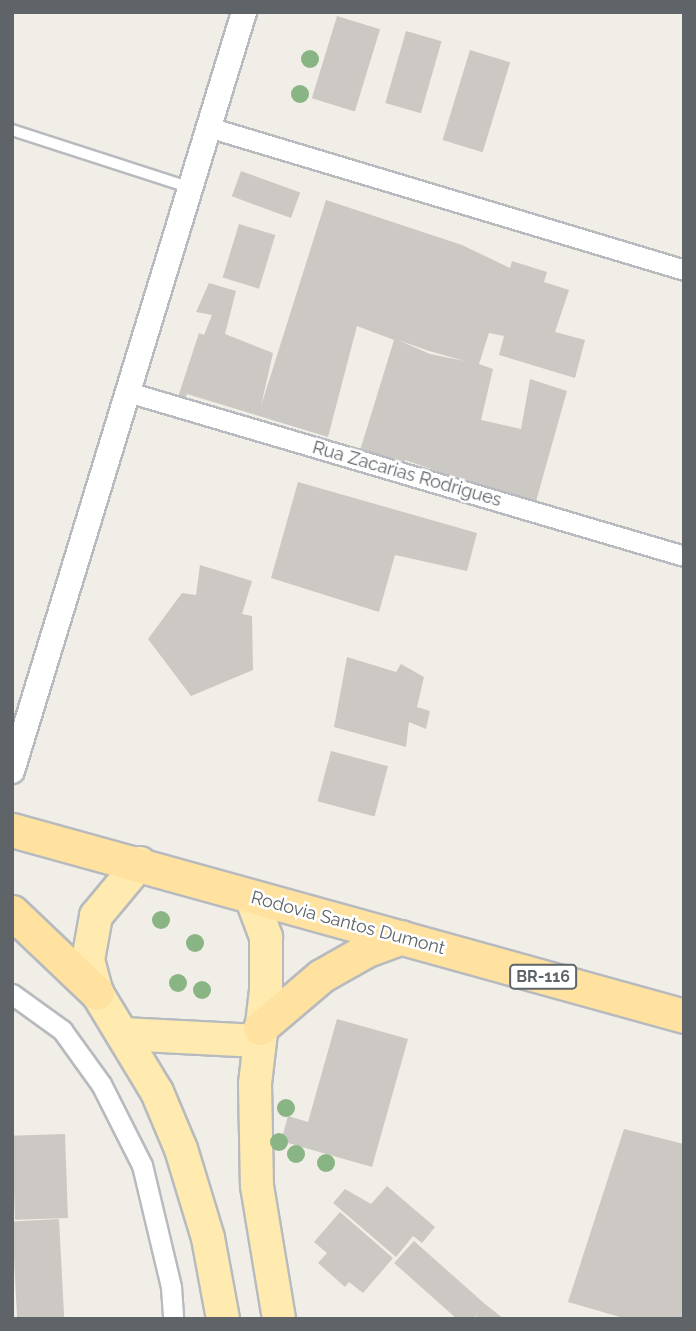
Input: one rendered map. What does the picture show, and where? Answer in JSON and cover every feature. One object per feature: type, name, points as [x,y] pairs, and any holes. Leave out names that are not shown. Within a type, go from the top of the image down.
[{"type":"highway","name":"Rodovia Santos Dumont","points":[[12,830],[140,863],[251,897],[684,1016]]},
{"type":"highway","points":[[12,912],[97,993]]},
{"type":"highway","points":[[259,1035],[321,976],[367,950],[402,937]]},
{"type":"main road","points":[[140,863],[96,916],[89,960],[97,993],[158,1092],[208,1238],[223,1319]]},
{"type":"main road","points":[[251,897],[265,937],[254,1131],[264,1239],[279,1319]]},
{"type":"main road","points":[[123,1034],[259,1035]]},
{"type":"street","points":[[12,771],[131,393],[244,12]]},
{"type":"street","points":[[208,127],[684,270]]},
{"type":"street","name":"Rua Zacarias Rodrigues","points":[[131,393],[684,556]]},
{"type":"street","points":[[12,994],[62,1030],[101,1084],[142,1165],[171,1287],[173,1319]]},
{"type":"lane","points":[[12,130],[190,187]]},
{"type":"building","points":[[337,16],[380,29],[355,111],[312,98]]},
{"type":"building","points":[[406,31],[442,41],[421,113],[385,103]]},
{"type":"building","points":[[470,50],[510,62],[483,152],[443,140]]},
{"type":"building","points":[[241,171],[300,193],[291,218],[232,196]]},
{"type":"building","points":[[326,200],[462,245],[510,268],[512,261],[547,272],[544,282],[569,290],[555,332],[585,340],[575,378],[499,355],[504,336],[489,333],[479,364],[493,369],[481,420],[521,429],[530,379],[567,391],[535,505],[405,460],[402,470],[358,457],[394,340],[357,326],[328,437],[187,394],[184,402],[177,400],[199,333],[204,335],[212,315],[196,312],[209,283],[236,291],[225,334],[273,353],[261,406]],"holes":[[[398,340],[465,361],[430,354]]]},
{"type":"building","points":[[239,224],[275,235],[259,289],[223,278]]},
{"type":"building","points":[[298,482],[477,533],[467,571],[395,555],[379,612],[271,578]]},
{"type":"building","points":[[200,565],[252,581],[242,614],[252,616],[253,670],[191,696],[148,639],[182,593],[196,595]]},
{"type":"building","points":[[347,657],[396,672],[401,664],[424,677],[417,707],[430,711],[426,729],[409,722],[406,747],[334,727]]},
{"type":"building","points":[[331,751],[388,766],[375,816],[318,801]]},
{"type":"building","points":[[337,1019],[408,1039],[372,1167],[281,1141],[288,1116],[308,1122]]},
{"type":"building","points":[[624,1129],[684,1144],[684,1319],[627,1319],[568,1302]]},
{"type":"building","points":[[65,1134],[68,1218],[15,1220],[12,1136]]},
{"type":"building","points":[[387,1186],[435,1227],[422,1243],[413,1236],[396,1257],[333,1203],[345,1189],[371,1204]]},
{"type":"building","points":[[340,1212],[393,1258],[363,1293],[349,1282],[345,1287],[318,1263],[327,1253],[314,1242]]},
{"type":"building","points":[[59,1219],[64,1319],[17,1319],[12,1221]]},
{"type":"building","points":[[414,1241],[504,1319],[474,1319],[479,1311],[473,1319],[457,1319],[394,1263]]}]
